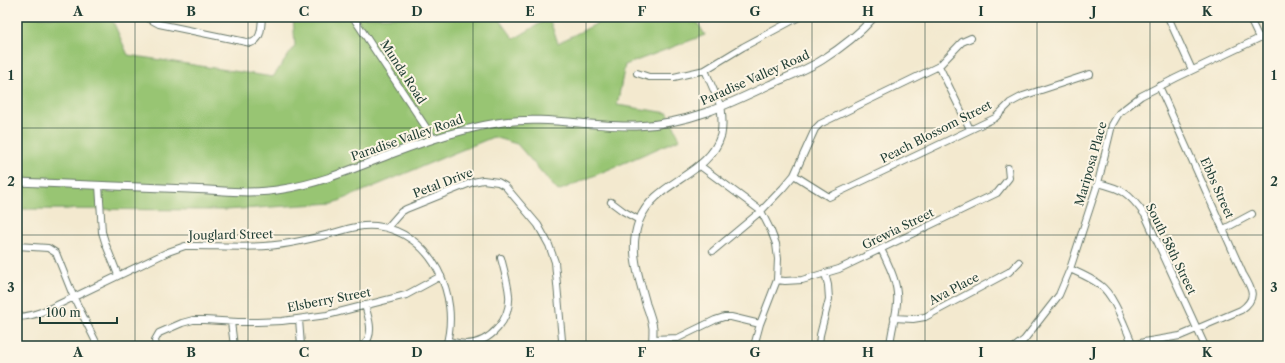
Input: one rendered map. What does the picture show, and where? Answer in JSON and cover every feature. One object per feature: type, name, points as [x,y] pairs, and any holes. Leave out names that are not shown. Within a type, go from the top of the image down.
[{"type":"main road","name":"Paradise Valley Road","points":[[17,182],[233,191],[279,190],[323,180],[433,138],[463,129],[500,122],[527,120],[564,121],[603,125],[636,126],[675,121],[721,107],[821,61],[844,45],[874,17]]},
{"type":"main road","points":[[652,342],[653,328],[637,274],[635,260],[634,246],[639,220],[657,195],[666,187],[700,165],[713,151],[721,134],[721,107]]},
{"type":"street","points":[[146,17],[159,24],[251,43],[256,41],[260,35],[262,17]]},
{"type":"street","name":"Munda Road","points":[[353,17],[433,138]]},
{"type":"street","points":[[638,73],[649,77],[674,77],[705,70],[742,47],[799,17]]},
{"type":"street","points":[[1168,17],[1192,70]]},
{"type":"street","points":[[1250,17],[1259,38]]},
{"type":"street","name":"Mariposa Place","points":[[1016,346],[1024,340],[1059,295],[1070,269],[1098,183],[1112,125],[1119,113],[1141,96],[1159,86],[1268,34]]},
{"type":"street","points":[[713,251],[760,210],[794,175],[815,129],[820,124],[939,66],[962,42],[971,38]]},
{"type":"street","points":[[939,66],[970,129]]},
{"type":"street","points":[[705,70],[721,107]]},
{"type":"street","name":"Peach Blossom Street","points":[[794,175],[829,197],[994,118],[1010,103],[1023,96],[1090,74]]},
{"type":"street","name":"Ebbs Street","points":[[1159,86],[1224,228],[1243,274],[1252,288],[1251,299],[1248,305],[1241,310],[1197,329]]},
{"type":"street","points":[[700,165],[760,210],[776,244],[778,259],[777,280],[760,324],[754,346]]},
{"type":"street","name":"Grewia Street","points":[[777,280],[802,280],[839,269],[997,193],[1009,178],[1008,168]]},
{"type":"street","name":"Petal Drive","points":[[386,228],[401,212],[406,209],[473,182],[488,180],[498,182],[505,186],[535,221],[546,237],[551,249],[555,262],[562,340],[564,346]]},
{"type":"street","name":"South 58th Street","points":[[1098,183],[1122,191],[1135,201],[1145,214],[1205,346]]},
{"type":"street","points":[[99,185],[102,232],[118,275]]},
{"type":"street","points":[[610,202],[639,220]]},
{"type":"street","points":[[1224,228],[1252,214]]},
{"type":"street","name":"Jouglard Street","points":[[17,317],[36,315],[74,298],[118,275],[168,252],[185,246],[270,246],[290,243],[358,226],[375,226],[386,228],[408,237],[420,246],[434,263],[447,292],[450,308],[451,325],[447,344]]},
{"type":"street","points":[[17,246],[45,248],[52,250],[57,255],[74,298],[98,346]]},
{"type":"street","points":[[881,249],[890,268],[896,286],[897,302],[890,346]]},
{"type":"street","points":[[447,344],[477,342],[488,337],[501,324],[506,314],[509,296],[501,258]]},
{"type":"street","name":"Ava Place","points":[[894,318],[913,319],[925,317],[1009,272],[1019,262]]},
{"type":"street","points":[[1070,269],[1090,278],[1102,286],[1111,297],[1132,345],[1180,336],[1197,329]]},
{"type":"street","points":[[819,346],[828,299],[828,285],[825,273]]},
{"type":"street","name":"Elsberry Street","points":[[156,345],[155,340],[159,333],[189,321],[277,321],[327,315],[406,295],[441,276]]},
{"type":"street","points":[[363,346],[369,338],[371,330],[365,305]]},
{"type":"street","points":[[652,342],[678,338],[715,320],[724,318],[731,317],[760,324]]},
{"type":"street","points":[[299,319],[301,346]]},
{"type":"street","points":[[231,322],[234,346]]},
{"type":"green space","points":[[17,17],[111,17],[128,55],[273,77],[295,46],[293,17],[498,17],[514,39],[549,18],[558,43],[610,17],[701,17],[696,20],[705,35],[625,65],[617,105],[668,113],[680,139],[558,191],[517,144],[493,137],[334,203],[225,210],[17,209]]}]
